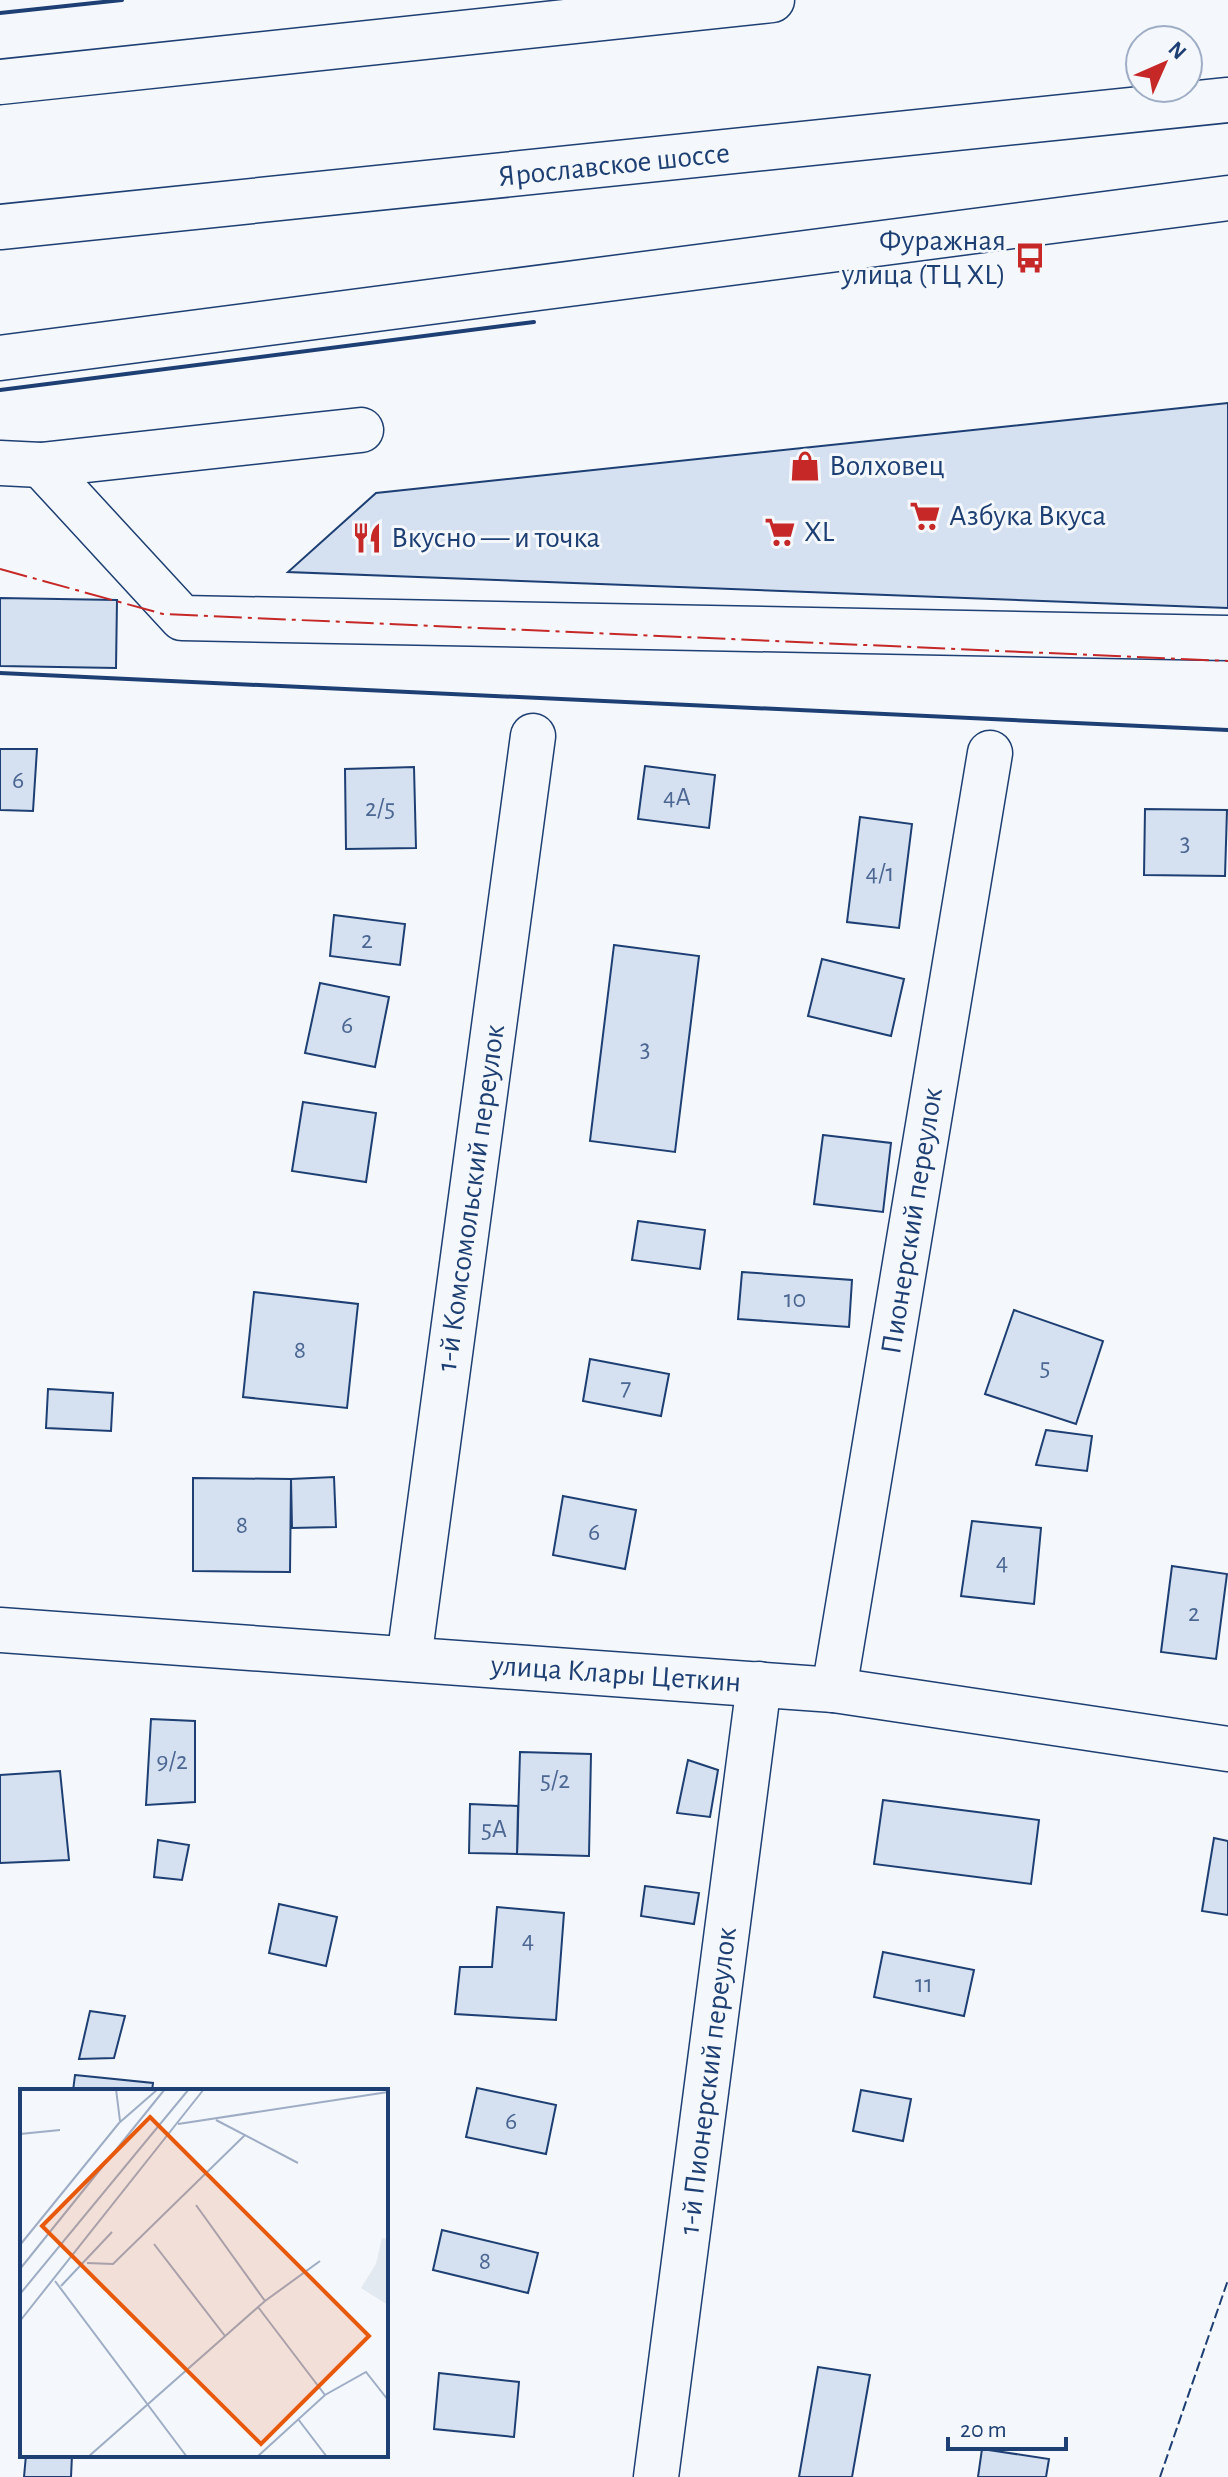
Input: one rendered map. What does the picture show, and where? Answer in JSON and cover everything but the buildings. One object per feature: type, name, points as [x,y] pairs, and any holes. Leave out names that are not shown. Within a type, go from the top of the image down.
[{"type":"main road","points":[[0,82],[772,0]]},
{"type":"main road","name":"Ярославское шоссе","points":[[0,227],[1228,100]]},
{"type":"main road","points":[[0,358],[1228,198]]},
{"type":"main road","points":[[20,464],[361,430]]},
{"type":"main road","points":[[20,464],[182,618],[1228,638]]},
{"type":"main road","name":"1-й Комсомольский переулок","points":[[409,1659],[533,736]]},
{"type":"main road","name":"Пионерский переулок","points":[[834,1690],[990,753]]},
{"type":"main road","name":"улица Клары Цеткин","points":[[0,1630],[834,1690],[1228,1749]]},
{"type":"main road","name":"1-й Пионерский переулок","points":[[656,2477],[759,1684]]},
{"type":"fence","points":[[1160,2477],[1228,2280]]},
{"type":"wall","points":[[0,13],[122,0]]},
{"type":"wall","points":[[0,390],[534,322]]},
{"type":"wall","points":[[0,673],[1228,730]]},
{"type":"power","points":[[0,569],[163,614],[1228,661]]},
{"type":"place","name":"Фуражная улица (ТЦ XL)","points":[[1030,258]]},
{"type":"place","name":"Волховец","points":[[805,466]]},
{"type":"place","name":"Азбука Вкуса","points":[[925,516]]},
{"type":"place","name":"XL","points":[[780,532]]},
{"type":"place","name":"Вкусно — и точка","points":[[367,538]]}]
